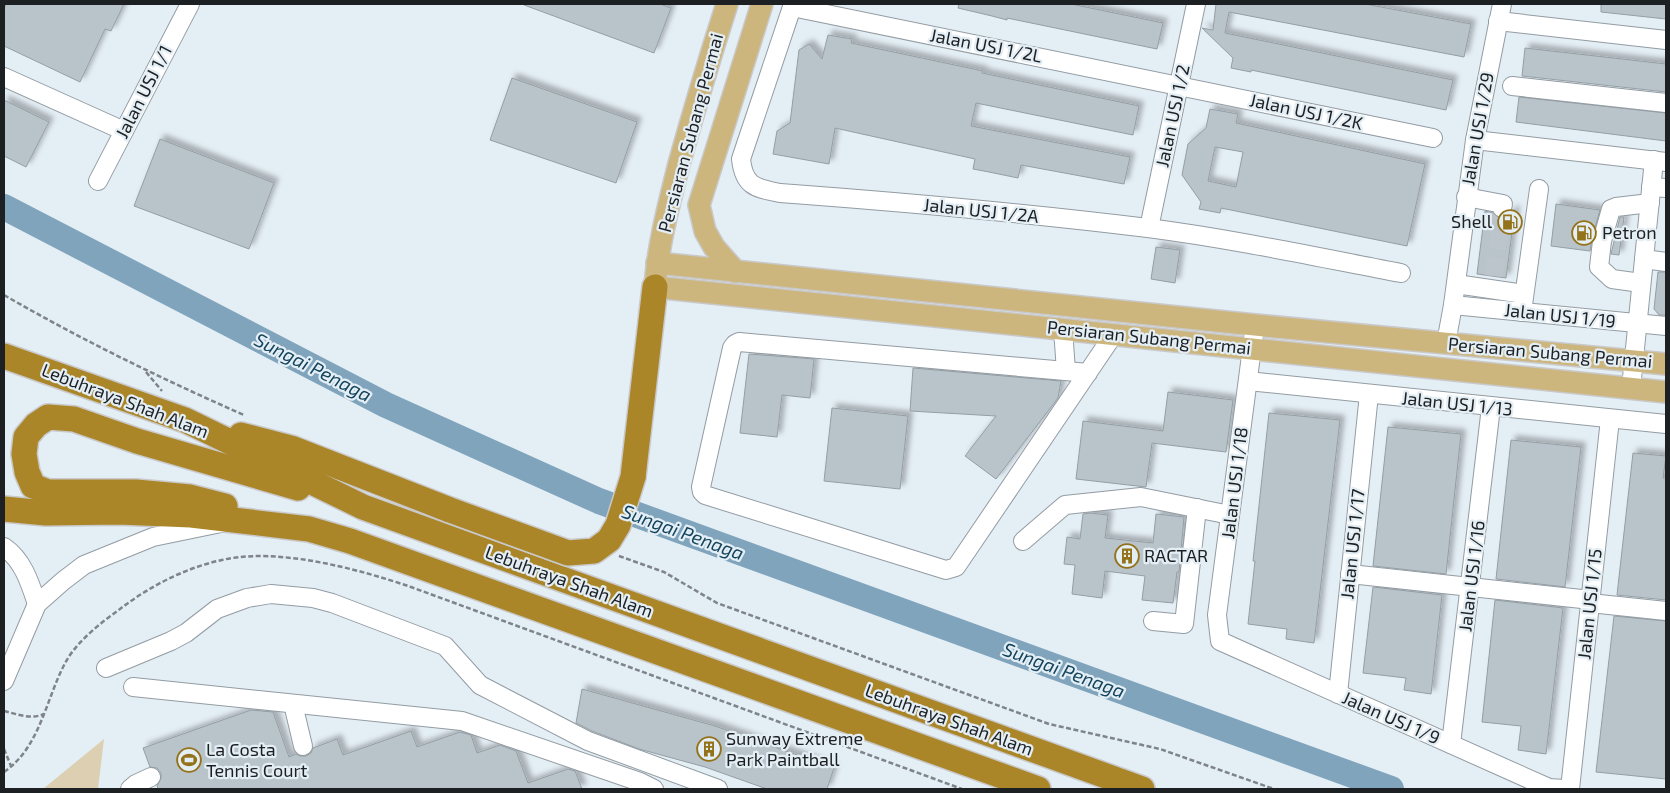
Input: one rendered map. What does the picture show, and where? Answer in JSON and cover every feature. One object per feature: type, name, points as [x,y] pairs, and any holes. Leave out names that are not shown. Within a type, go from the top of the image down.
[{"type":"highway","points":[[185,420],[291,448],[450,510],[568,553],[594,551],[609,540],[618,524],[633,477],[656,275]]},
{"type":"highway","name":"Lebuhraya Shah Alam","points":[[4,356],[185,420],[363,506],[1142,789]]},
{"type":"highway","points":[[309,529],[190,497],[136,492],[48,492],[33,486],[27,472],[24,454],[26,437],[36,425],[48,417],[74,419],[137,441],[363,506]]},
{"type":"highway","name":"Lebuhraya Shah Alam","points":[[4,509],[46,514],[119,512],[191,515],[309,529],[359,544],[1038,789]]},
{"type":"highway","points":[[1090,771],[1161,789]]},
{"type":"main road","name":"Persiaran Subang Permai","points":[[656,275],[672,193],[699,90],[728,4]]},
{"type":"main road","name":"Persiaran Subang Permai","points":[[736,272],[714,248],[705,230],[699,204],[762,4]]},
{"type":"main road","name":"Persiaran Subang Permai","points":[[656,275],[736,272],[1446,344],[1666,364]]},
{"type":"main road","name":"Persiaran Subang Permai","points":[[656,275],[1063,329],[1666,392]]},
{"type":"street","name":"Jalan USJ 1/1","points":[[98,181],[190,4]]},
{"type":"street","name":"Jalan USJ 1/2","points":[[1149,228],[1196,4]]},
{"type":"street","name":"Jalan USJ 1/29","points":[[1446,344],[1453,306],[1475,140],[1502,4]]},
{"type":"street","name":"Jalan USJ 1/2L","points":[[792,6],[1179,86]]},
{"type":"street","name":"Jalan USJ 1/2A","points":[[792,6],[741,159],[742,172],[748,182],[758,188],[780,192],[1149,228],[1230,240],[1401,273]]},
{"type":"street","points":[[1498,21],[1666,40]]},
{"type":"street","points":[[4,77],[124,131]]},
{"type":"street","name":"Jalan USJ 1/2K","points":[[1179,86],[1432,138]]},
{"type":"street","points":[[1512,86],[1666,103]]},
{"type":"street","points":[[1475,140],[1660,161],[1644,259],[1631,388]]},
{"type":"street","points":[[1522,312],[1539,189]]},
{"type":"street","points":[[1641,283],[1612,279],[1599,267],[1602,240],[1611,209],[1656,193]]},
{"type":"street","points":[[1466,197],[1503,204],[1502,208]]},
{"type":"street","points":[[1644,259],[1666,262]]},
{"type":"street","points":[[1456,284],[1494,283],[1524,294]]},
{"type":"street","name":"Jalan USJ 1/19","points":[[1453,306],[1666,326]]},
{"type":"street","name":"Jalan USJ 1/18","points":[[1220,641],[1217,615],[1255,325]]},
{"type":"street","points":[[1063,329],[1066,370]]},
{"type":"street","points":[[1088,373],[740,342],[734,344],[732,348],[701,487],[702,492],[705,496],[946,570],[951,569],[956,567],[1088,373],[1114,334]]},
{"type":"street","name":"Jalan USJ 1/13","points":[[1248,381],[1666,424]]},
{"type":"street","name":"Jalan USJ 1/17","points":[[1338,694],[1369,394]]},
{"type":"street","name":"Jalan USJ 1/16","points":[[1452,744],[1491,407]]},
{"type":"street","name":"Jalan USJ 1/15","points":[[1570,789],[1610,419]]},
{"type":"street","points":[[1024,541],[1065,505],[1141,497],[1230,515]]},
{"type":"street","points":[[1153,621],[1184,624],[1197,508]]},
{"type":"street","points":[[4,681],[37,604],[63,581],[84,566],[153,537],[239,520]]},
{"type":"street","points":[[4,546],[11,551],[26,574],[37,604]]},
{"type":"street","points":[[1350,574],[1666,611]]},
{"type":"street","points":[[106,668],[186,633],[217,608],[247,598],[271,594],[313,598],[332,603],[445,646],[480,684],[505,698],[588,741],[718,789]]},
{"type":"street","name":"Jalan USJ 1/9","points":[[1220,641],[1548,788],[1564,789]]},
{"type":"street","points":[[133,687],[462,721],[640,782],[654,789]]},
{"type":"street","points":[[293,704],[303,746]]},
{"type":"street","points":[[130,789],[151,777]]},
{"type":"path","points":[[4,296],[105,351],[186,390],[247,416]]},
{"type":"path","points":[[615,555],[664,572],[717,603],[1039,720],[1160,749],[1274,789]]},
{"type":"path","points":[[4,711],[24,716],[39,716],[45,713]]},
{"type":"path","points":[[4,749],[11,767]]},
{"type":"shaded area","points":[[104,739],[98,789],[43,789]]},
{"type":"building","points":[[6,4],[124,4],[111,31],[105,29],[80,82],[4,46],[4,9]]},
{"type":"building","points":[[524,4],[660,4],[671,8],[654,53]]},
{"type":"building","points":[[959,4],[1071,4],[1163,23],[1157,49],[1007,18],[1007,20],[958,8]]},
{"type":"building","points":[[1216,4],[1365,4],[1471,24],[1464,57],[1229,12],[1225,33],[1453,80],[1446,110],[1251,70],[1251,72],[1231,68],[1233,58],[1202,28],[1213,30]]},
{"type":"building","points":[[1601,4],[1666,4],[1666,19],[1601,12]]},
{"type":"building","points":[[828,35],[852,39],[851,43],[983,71],[982,73],[1139,106],[1133,135],[976,103],[971,126],[1130,157],[1124,184],[1021,165],[1018,178],[973,169],[975,159],[835,128],[829,164],[773,154],[777,131],[790,123],[799,50],[809,44],[822,59]]},
{"type":"building","points":[[1525,48],[1666,64],[1666,92],[1522,76]]},
{"type":"building","points":[[512,78],[637,122],[616,183],[490,140]]},
{"type":"building","points":[[1519,97],[1666,113],[1666,141],[1516,122]]},
{"type":"building","points":[[4,100],[49,122],[26,167],[4,156]]},
{"type":"building","points":[[1210,109],[1238,114],[1236,123],[1425,164],[1407,246],[1221,208],[1220,213],[1199,209],[1201,202],[1182,175],[1188,144],[1206,128]],"holes":[[[1215,147],[1243,152],[1236,187],[1208,181]]]},
{"type":"building","points":[[160,139],[274,183],[249,249],[134,206]]},
{"type":"building","points":[[1556,204],[1600,210],[1590,251],[1551,246]]},
{"type":"building","points":[[1515,210],[1506,278],[1477,274],[1485,211],[1493,213],[1499,218],[1504,218],[1510,215]]},
{"type":"building","points":[[1620,217],[1624,217],[1619,255],[1611,254]]},
{"type":"building","points":[[1156,247],[1180,250],[1175,283],[1151,279]]},
{"type":"building","points":[[1658,272],[1666,272],[1666,315],[1659,315],[1654,309]]},
{"type":"building","points":[[749,354],[814,359],[810,398],[782,395],[777,437],[740,433]]},
{"type":"building","points":[[913,368],[1061,381],[1058,398],[996,479],[965,456],[996,416],[910,411]]},
{"type":"building","points":[[1168,392],[1233,400],[1226,452],[1152,443],[1146,487],[1076,479],[1083,421],[1163,431]]},
{"type":"building","points":[[832,408],[908,416],[900,489],[824,481]]},
{"type":"building","points":[[1269,413],[1340,420],[1314,643],[1286,639],[1287,629],[1248,624]]},
{"type":"building","points":[[1388,427],[1461,434],[1446,574],[1373,566]]},
{"type":"building","points":[[1511,440],[1581,447],[1565,587],[1496,579]]},
{"type":"building","points":[[1633,453],[1666,456],[1663,478],[1666,478],[1666,600],[1617,595]]},
{"type":"building","name":"RACTAR","points":[[1083,514],[1108,515],[1105,538],[1153,543],[1156,514],[1184,517],[1179,572],[1177,572],[1173,603],[1142,600],[1145,576],[1105,571],[1102,598],[1072,594],[1075,565],[1064,564],[1067,537],[1080,539]]},
{"type":"building","points":[[1373,587],[1442,595],[1431,694],[1404,690],[1406,678],[1363,673]]},
{"type":"building","points":[[1495,600],[1563,608],[1546,754],[1518,750],[1521,726],[1482,722]]},
{"type":"building","points":[[1614,616],[1666,621],[1666,779],[1596,772]]},
{"type":"building","name":"Sunway Extreme Park Paintball","points":[[582,689],[715,726],[834,768],[827,789],[767,789],[705,767],[639,749],[592,731],[576,723]]},
{"type":"building","points":[[251,710],[273,712],[289,757],[296,754],[306,756],[311,753],[313,748],[337,739],[343,755],[411,731],[417,747],[460,732],[471,735],[477,753],[500,745],[516,751],[528,783],[568,769],[575,771],[582,789],[158,789],[157,786],[161,773],[157,768],[150,767],[143,748]]},
{"type":"waterway","name":"Sungai Penaga","points":[[4,207],[386,405],[599,501],[1391,789]]},
{"type":"tunnel","points":[[1494,276],[1502,208]]},
{"type":"place","name":"Shell","points":[[1510,222]]},
{"type":"place","name":"Petron","points":[[1584,233]]},
{"type":"place","name":"RACTAR","points":[[1127,556]]},
{"type":"place","name":"Sunway Extreme Park Paintball","points":[[709,749]]},
{"type":"place","name":"La Costa Tennis Court","points":[[189,760]]}]
